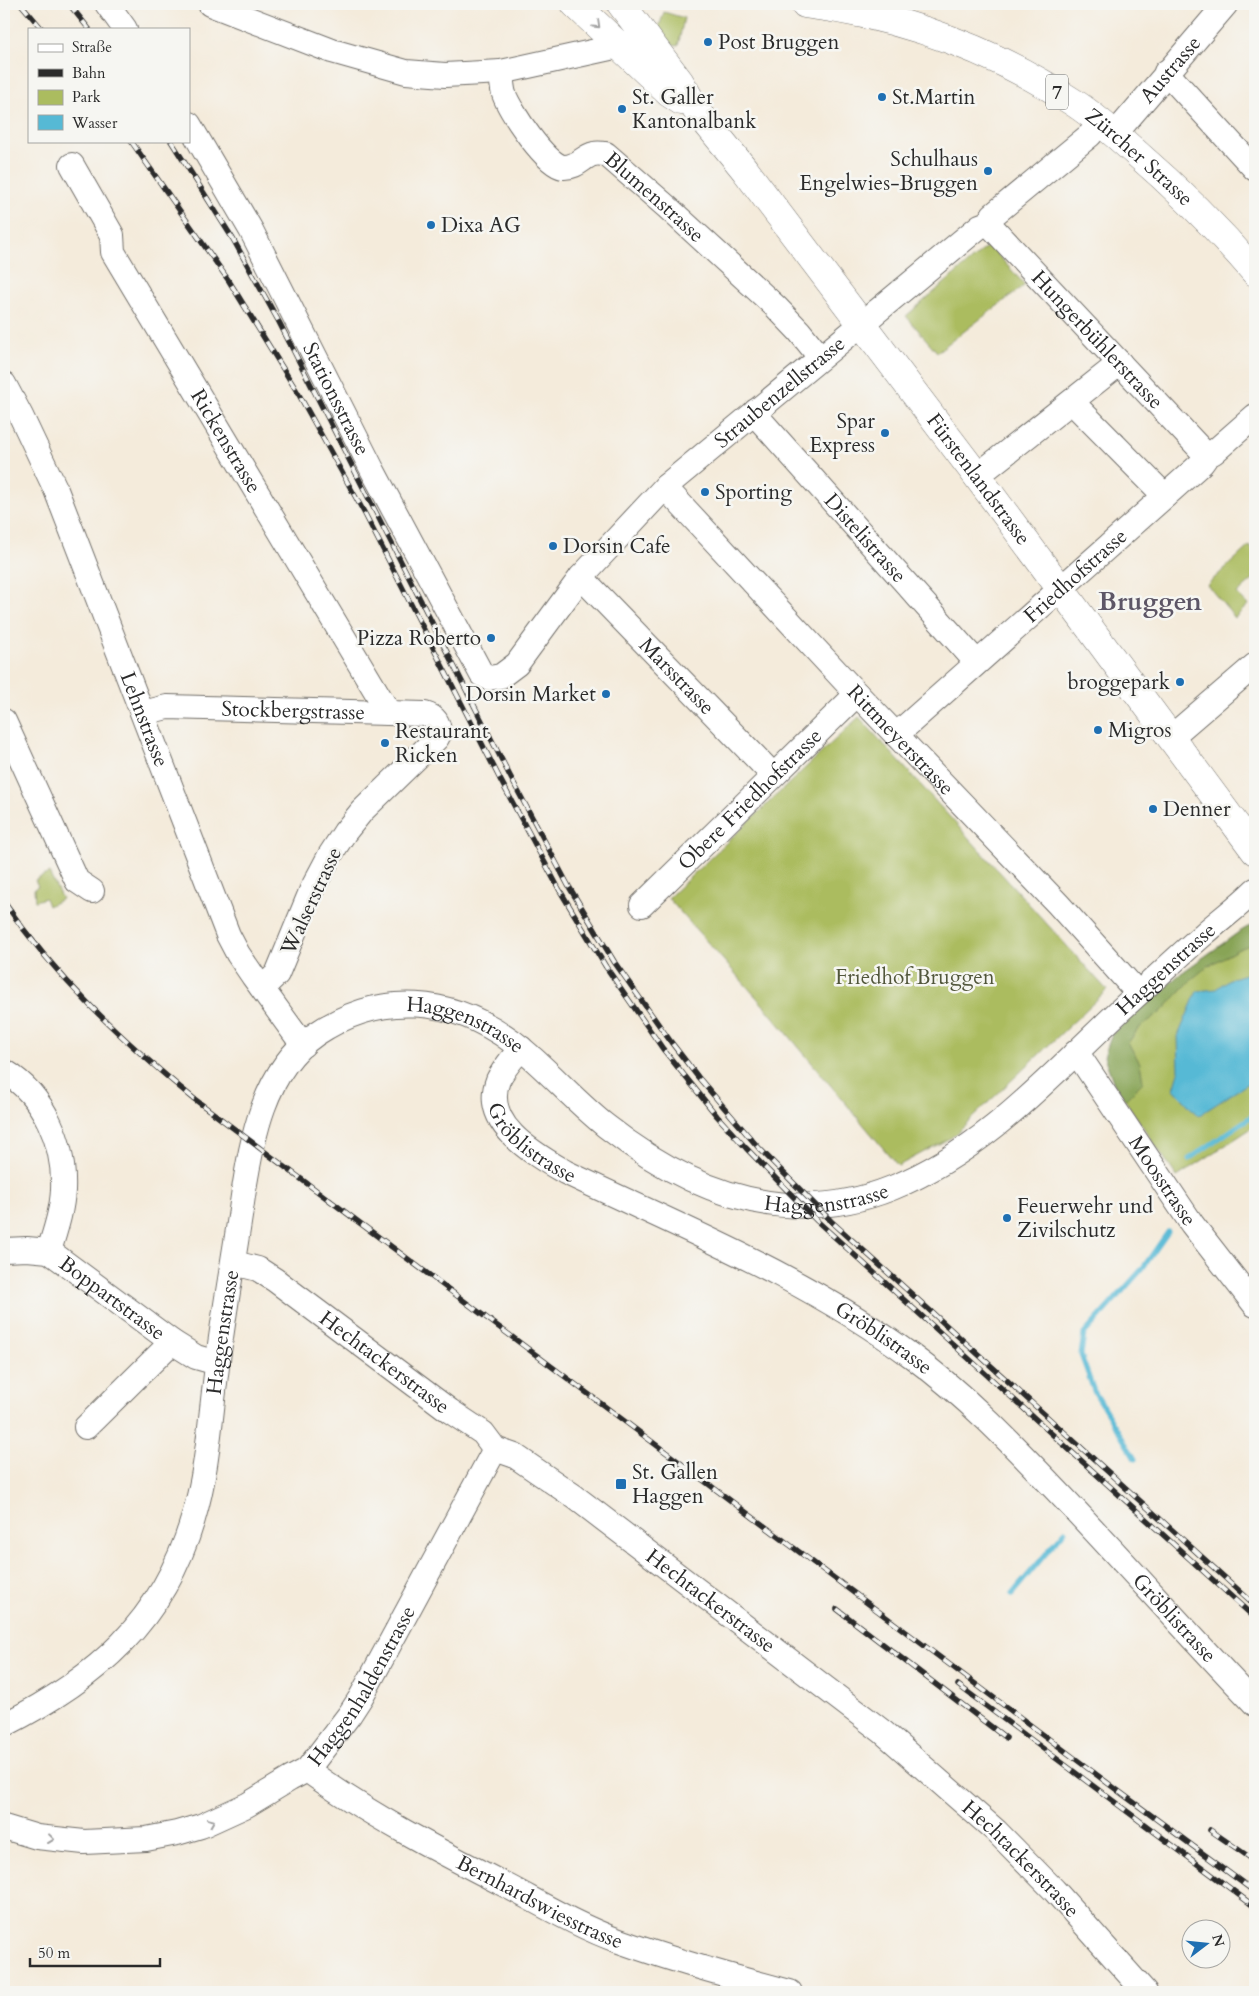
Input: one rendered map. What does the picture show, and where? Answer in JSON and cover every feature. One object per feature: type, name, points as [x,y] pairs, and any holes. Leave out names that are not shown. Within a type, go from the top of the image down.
[{"type":"main road","name":"Fürstenlandstrasse","points":[[575,4],[669,93],[697,111]]},
{"type":"main road","name":"Zürcher Strasse","points":[[805,4],[899,22],[969,46],[1052,90],[1107,128],[1166,180],[1213,225],[1255,272]]},
{"type":"main road","name":"Fürstenlandstrasse","points":[[625,6],[680,82],[697,111],[977,476],[1255,852]]},
{"type":"street","points":[[107,4],[124,28]]},
{"type":"street","points":[[210,4],[332,51],[406,72],[445,75],[501,72],[619,46]]},
{"type":"street","name":"Austrasse","points":[[1107,128],[1166,72],[1226,4]]},
{"type":"street","name":"Fürstenlandstrasse","points":[[619,46],[634,43],[667,76],[680,82]]},
{"type":"street","name":"Blumenstrasse","points":[[501,72],[504,94],[518,122],[552,162],[561,167],[571,167],[592,154],[606,154],[668,207],[776,307],[820,357]]},
{"type":"street","points":[[1166,72],[1255,169]]},
{"type":"street","name":"Stationsstrasse","points":[[190,126],[251,230],[373,471],[482,675]]},
{"type":"street","name":"Straubenzellstrasse","points":[[482,675],[489,678],[501,676],[517,664],[581,577],[666,486],[861,323],[980,226],[988,222],[993,215],[1090,136],[1107,128]]},
{"type":"street","name":"Rickenstrasse","points":[[72,165],[112,235],[112,252],[389,713]]},
{"type":"street","name":"Hungerbühlerstrasse","points":[[988,222],[1207,456]]},
{"type":"street","points":[[977,476],[1120,362]]},
{"type":"street","name":"Lehnstrasse","points":[[4,384],[26,425],[56,490],[228,935],[238,954],[303,1045]]},
{"type":"street","points":[[1072,402],[1165,496]]},
{"type":"street","name":"Distelistrasse","points":[[756,411],[761,421],[972,656],[976,663]]},
{"type":"street","name":"Friedhofstrasse","points":[[896,735],[1202,463],[1207,456],[1255,416]]},
{"type":"street","name":"Rittmeyerstrasse","points":[[666,486],[672,495],[857,694],[1045,890],[1138,993]]},
{"type":"street","name":"Marsstrasse","points":[[581,577],[773,775]]},
{"type":"street","points":[[1170,738],[1255,665]]},
{"type":"street","name":"Obere Friedhofstrasse","points":[[642,905],[857,694]]},
{"type":"street","name":"Stockbergstrasse","points":[[143,714],[167,708],[425,714],[433,717],[439,726]]},
{"type":"street","points":[[4,720],[77,881],[92,891]]},
{"type":"street","name":"Walserstrasse","points":[[262,988],[277,974],[312,889],[330,855],[362,811],[437,738],[439,726]]},
{"type":"street","name":"Haggenstrasse","points":[[4,1725],[59,1695],[103,1662],[142,1623],[164,1587],[180,1555],[193,1520],[207,1450],[217,1363],[234,1263],[249,1154],[259,1117],[272,1087],[284,1068],[303,1045],[317,1033],[351,1015],[372,1008],[406,1004],[441,1006],[460,1012],[495,1030],[520,1048],[606,1126],[665,1167],[718,1192],[754,1201],[795,1206],[816,1205],[867,1196],[891,1189],[930,1170],[992,1129],[1138,993],[1255,890]]},
{"type":"street","name":"Gröblistrasse","points":[[520,1048],[499,1080],[494,1095],[498,1115],[516,1138],[539,1157],[565,1172],[785,1276],[843,1309],[916,1358],[1006,1439],[1087,1523],[1255,1704]]},
{"type":"street","name":"Moosstrasse","points":[[1075,1053],[1083,1062],[1192,1224],[1255,1305]]},
{"type":"street","points":[[4,1071],[22,1084],[44,1112],[54,1130],[60,1151],[63,1168],[63,1191],[60,1214],[49,1251]]},
{"type":"street","name":"Boppartstrasse","points":[[4,1250],[49,1251],[172,1342],[196,1357],[217,1363]]},
{"type":"street","name":"Hechtackerstrasse","points":[[234,1263],[258,1269],[275,1280],[450,1411],[483,1433],[495,1449],[515,1456],[575,1497],[896,1742],[996,1831],[1054,1890],[1146,1992]]},
{"type":"street","points":[[86,1428],[172,1342]]},
{"type":"street","name":"Haggenhaldenstrasse","points":[[4,1828],[47,1838],[84,1842],[119,1842],[177,1833],[201,1826],[247,1806],[307,1770],[361,1697],[495,1449]]},
{"type":"street","name":"Bernhardswiesstrasse","points":[[307,1770],[337,1791],[443,1853],[574,1921],[626,1943],[721,1974],[790,1992]]},
{"type":"green space","points":[[664,12],[684,18],[678,46],[672,45],[659,27]]},
{"type":"green space","points":[[989,245],[1025,285],[937,352],[906,316]]},
{"type":"green space","points":[[1249,546],[1255,553],[1255,578],[1237,594],[1248,605],[1235,618],[1207,585]]},
{"type":"green space","name":"Friedhof Bruggen","points":[[859,717],[1107,990],[952,1137],[898,1166],[765,1007],[668,898]]},
{"type":"green space","points":[[49,873],[62,899],[48,906],[45,898],[35,901],[34,889],[38,886],[35,880]]},
{"type":"green space","points":[[1255,923],[1255,1126],[1177,1177],[1114,1084],[1104,1056],[1180,974],[1239,932]]},
{"type":"green space","points":[[1255,923],[1255,943],[1239,949],[1208,966],[1192,979],[1161,1012],[1139,1028],[1128,1043],[1140,1063],[1143,1082],[1125,1100],[1114,1084],[1104,1056],[1112,1034],[1180,974],[1239,932]]},
{"type":"water","points":[[1255,971],[1255,1079],[1198,1116],[1174,1089],[1179,1072],[1178,1036],[1197,991],[1216,989],[1229,979]]},
{"type":"waterway","points":[[1189,1159],[1255,1114]]},
{"type":"waterway","points":[[1135,1459],[1094,1391],[1081,1355],[1084,1334],[1142,1269],[1168,1232]]},
{"type":"waterway","points":[[1012,1594],[1065,1531]]},
{"type":"railway","points":[[21,4],[41,28]]},
{"type":"railway","points":[[69,4],[88,28]]},
{"type":"railway","points":[[132,142],[229,281],[298,393],[365,514],[501,781],[559,889],[606,967],[663,1049],[717,1116],[817,1221],[1255,1618]]},
{"type":"railway","points":[[172,142],[233,239],[279,322],[510,776],[568,885],[615,963],[671,1042],[698,1077],[758,1147],[831,1221],[1255,1605]]},
{"type":"railway","points":[[4,902],[45,957],[91,1007],[141,1054],[193,1098],[1255,1892]]},
{"type":"railway","points":[[837,1609],[1006,1738]]},
{"type":"railway","points":[[958,1685],[1255,1907]]},
{"type":"railway","points":[[1210,1830],[1255,1861]]},
{"type":"place","name":"Post Bruggen","points":[[708,42]]},
{"type":"place","name":"St.Martin","points":[[882,97]]},
{"type":"place","name":"St. Galler Kantonalbank","points":[[622,109]]},
{"type":"place","name":"Schulhaus Engelwies-Bruggen","points":[[988,171]]},
{"type":"place","name":"Dixa AG","points":[[431,225]]},
{"type":"place","name":"Spar Express","points":[[885,433]]},
{"type":"place","name":"Sporting","points":[[705,492]]},
{"type":"place","name":"Dorsin Cafe","points":[[553,546]]},
{"type":"place","name":"Pizza Roberto","points":[[491,638]]},
{"type":"place","name":"broggepark","points":[[1180,682]]},
{"type":"place","name":"Dorsin Market","points":[[606,694]]},
{"type":"place","name":"Migros","points":[[1098,730]]},
{"type":"place","name":"Restaurant Ricken","points":[[385,743]]},
{"type":"place","name":"Denner","points":[[1153,809]]},
{"type":"place","name":"Feuerwehr und Zivilschutz","points":[[1007,1218]]},
{"type":"place","name":"St. Gallen Haggen","points":[[621,1484]]},
{"type":"district","name":"Bruggen","points":[[1150,601]]}]
